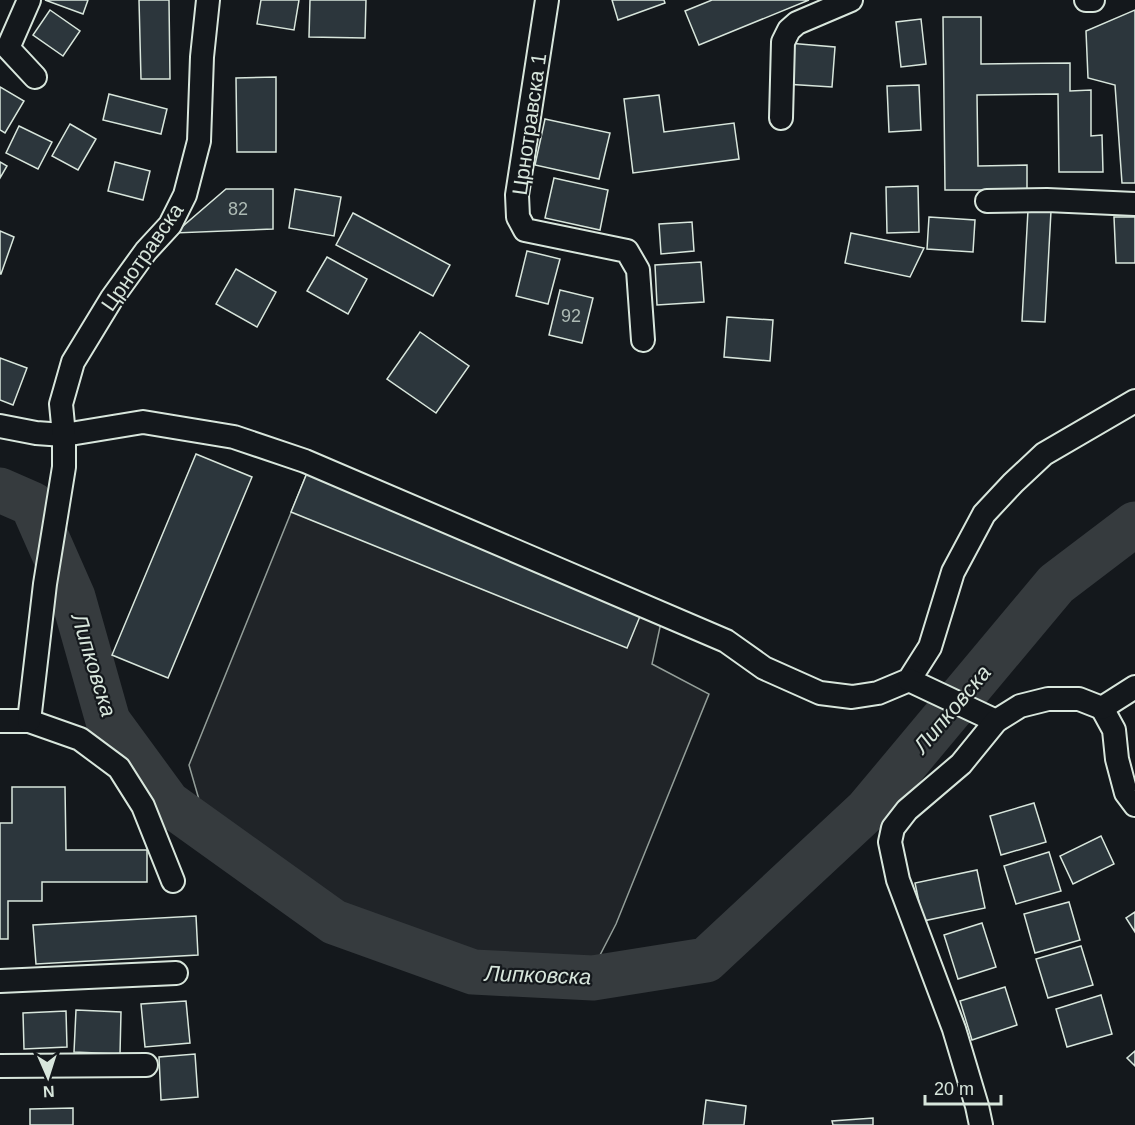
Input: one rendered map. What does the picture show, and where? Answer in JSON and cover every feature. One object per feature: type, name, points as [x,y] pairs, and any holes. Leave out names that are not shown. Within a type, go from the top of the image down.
[{"type":"street","points":[[28,0],[8,48],[35,77]]},
{"type":"street","name":"Црнотравска","points":[[29,721],[45,584],[63,467],[64,435],[61,405],[72,362],[112,298],[146,250],[170,225],[185,195],[199,141],[202,57],[208,0]]},
{"type":"street","name":"Црнотравска 1","points":[[547,0],[517,195],[518,218],[525,230],[627,251],[639,270],[643,340]]},
{"type":"street","points":[[781,118],[783,42],[789,30],[797,22],[851,0]]},
{"type":"street","points":[[1086,0],[1093,0]]},
{"type":"street","points":[[987,201],[1047,200],[1135,204]]},
{"type":"street","points":[[0,426],[36,433],[64,435],[143,422],[234,437],[305,460],[726,641],[764,668],[820,693],[852,698],[878,693],[909,680],[930,647],[953,572],[984,514],[1013,483],[1044,454],[1135,401]]},
{"type":"street","points":[[909,680],[996,721]]},
{"type":"street","points":[[1102,708],[1135,687]]},
{"type":"street","points":[[981,1125],[954,1029],[898,880],[890,843],[893,828],[907,810],[961,764],[996,721],[1020,706],[1048,699],[1079,699],[1102,708],[1114,730],[1117,759],[1126,793],[1135,805]]},
{"type":"street","points":[[0,721],[29,721],[80,739],[118,768],[143,806],[173,881]]},
{"type":"street","points":[[0,981],[176,973]]},
{"type":"street","points":[[0,1066],[146,1065]]},
{"type":"shaded area","points":[[307,473],[662,618],[652,664],[709,694],[616,924],[599,957],[478,957],[354,910],[202,810],[189,765]]},
{"type":"building","points":[[45,0],[88,0],[83,14]]},
{"type":"building","points":[[139,0],[169,0],[170,79],[141,79]]},
{"type":"building","points":[[261,0],[299,0],[294,30],[257,24]]},
{"type":"building","points":[[310,0],[366,0],[365,38],[309,37]]},
{"type":"building","points":[[612,0],[664,0],[665,3],[618,20]]},
{"type":"building","points":[[712,0],[809,0],[699,45],[685,11]]},
{"type":"building","points":[[50,10],[80,31],[63,56],[33,35]]},
{"type":"building","points":[[1135,10],[1135,183],[1122,183],[1115,85],[1088,78],[1086,31]]},
{"type":"building","points":[[943,17],[981,17],[981,64],[1070,63],[1070,91],[1091,90],[1091,136],[1102,135],[1103,172],[1059,172],[1058,94],[977,95],[978,166],[1027,165],[1027,190],[945,190]]},
{"type":"building","points":[[921,19],[926,64],[901,67],[896,22]]},
{"type":"building","points":[[788,43],[835,47],[832,87],[785,84]]},
{"type":"building","points":[[276,77],[276,152],[237,152],[236,78]]},
{"type":"building","points":[[919,85],[921,130],[889,132],[887,86]]},
{"type":"building","points":[[0,87],[24,101],[5,133],[0,130]]},
{"type":"building","points":[[109,94],[167,109],[161,134],[103,120]]},
{"type":"building","points":[[659,95],[664,132],[734,123],[739,159],[633,173],[624,99]]},
{"type":"building","points":[[545,119],[610,133],[599,179],[535,165]]},
{"type":"building","points":[[70,124],[96,139],[78,170],[52,156]]},
{"type":"building","points":[[19,126],[52,142],[38,169],[6,153]]},
{"type":"building","points":[[0,162],[7,166],[0,178]]},
{"type":"building","points":[[115,162],[150,171],[143,200],[108,191]]},
{"type":"building","points":[[554,178],[608,190],[600,230],[545,218]]},
{"type":"building","points":[[918,186],[919,232],[887,233],[886,187]]},
{"type":"building","points":[[226,189],[273,189],[273,229],[175,233]]},
{"type":"building","points":[[295,189],[341,197],[334,236],[289,228]]},
{"type":"building","points":[[1028,210],[1051,211],[1045,322],[1022,321]]},
{"type":"building","points":[[353,213],[450,265],[433,296],[336,245]]},
{"type":"building","points":[[929,217],[975,220],[973,252],[927,249]]},
{"type":"building","points":[[1114,217],[1135,217],[1135,263],[1116,263]]},
{"type":"building","points":[[692,222],[694,251],[661,254],[659,224]]},
{"type":"building","points":[[0,231],[14,237],[1,274],[0,274]]},
{"type":"building","points":[[851,233],[924,248],[910,277],[845,263]]},
{"type":"building","points":[[527,251],[560,259],[548,304],[516,296]]},
{"type":"building","points":[[327,257],[367,279],[348,314],[307,291]]},
{"type":"building","points":[[701,262],[704,302],[657,305],[655,265]]},
{"type":"building","points":[[236,269],[276,292],[257,327],[216,304]]},
{"type":"building","points":[[560,290],[593,298],[582,343],[549,335]]},
{"type":"building","points":[[727,317],[773,320],[770,361],[724,357]]},
{"type":"building","points":[[420,332],[469,366],[436,413],[387,379]]},
{"type":"building","points":[[0,358],[27,368],[13,405],[0,400]]},
{"type":"building","points":[[196,454],[252,477],[168,678],[112,655]]},
{"type":"building","points":[[307,473],[643,609],[627,648],[291,512]]},
{"type":"building","points":[[12,787],[65,787],[66,850],[147,850],[147,882],[42,882],[42,901],[8,901],[8,939],[0,939],[0,823],[12,823]]},
{"type":"building","points":[[1034,803],[1046,842],[1001,855],[990,816]]},
{"type":"building","points":[[1101,836],[1114,864],[1073,884],[1060,856]]},
{"type":"building","points":[[1049,852],[1061,891],[1016,904],[1004,866]]},
{"type":"building","points":[[977,870],[985,908],[923,921],[915,883]]},
{"type":"building","points":[[1069,902],[1080,940],[1035,953],[1024,914]]},
{"type":"building","points":[[1135,912],[1135,932],[1126,918]]},
{"type":"building","points":[[196,916],[198,955],[36,964],[33,925]]},
{"type":"building","points":[[982,923],[996,967],[958,979],[944,935]]},
{"type":"building","points":[[1081,946],[1093,985],[1048,998],[1036,959]]},
{"type":"building","points":[[1005,987],[1017,1025],[972,1040],[960,1001]]},
{"type":"building","points":[[1101,995],[1112,1034],[1067,1047],[1056,1009]]},
{"type":"building","points":[[186,1001],[190,1043],[145,1047],[141,1004]]},
{"type":"building","points":[[76,1010],[121,1012],[120,1054],[74,1052]]},
{"type":"building","points":[[66,1011],[67,1047],[24,1049],[23,1013]]},
{"type":"building","points":[[1135,1051],[1135,1066],[1127,1058]]},
{"type":"building","points":[[195,1054],[198,1097],[161,1100],[159,1057]]},
{"type":"building","points":[[706,1100],[746,1106],[744,1125],[703,1125]]},
{"type":"building","points":[[73,1108],[73,1125],[30,1125],[30,1109]]},
{"type":"building","points":[[873,1118],[873,1125],[833,1125],[832,1121]]},
{"type":"waterway","name":"Липковска","points":[[0,490],[32,504],[73,597],[108,721],[168,803],[334,922],[473,972],[593,978],[706,960],[867,810],[1056,584],[1135,524]]}]
